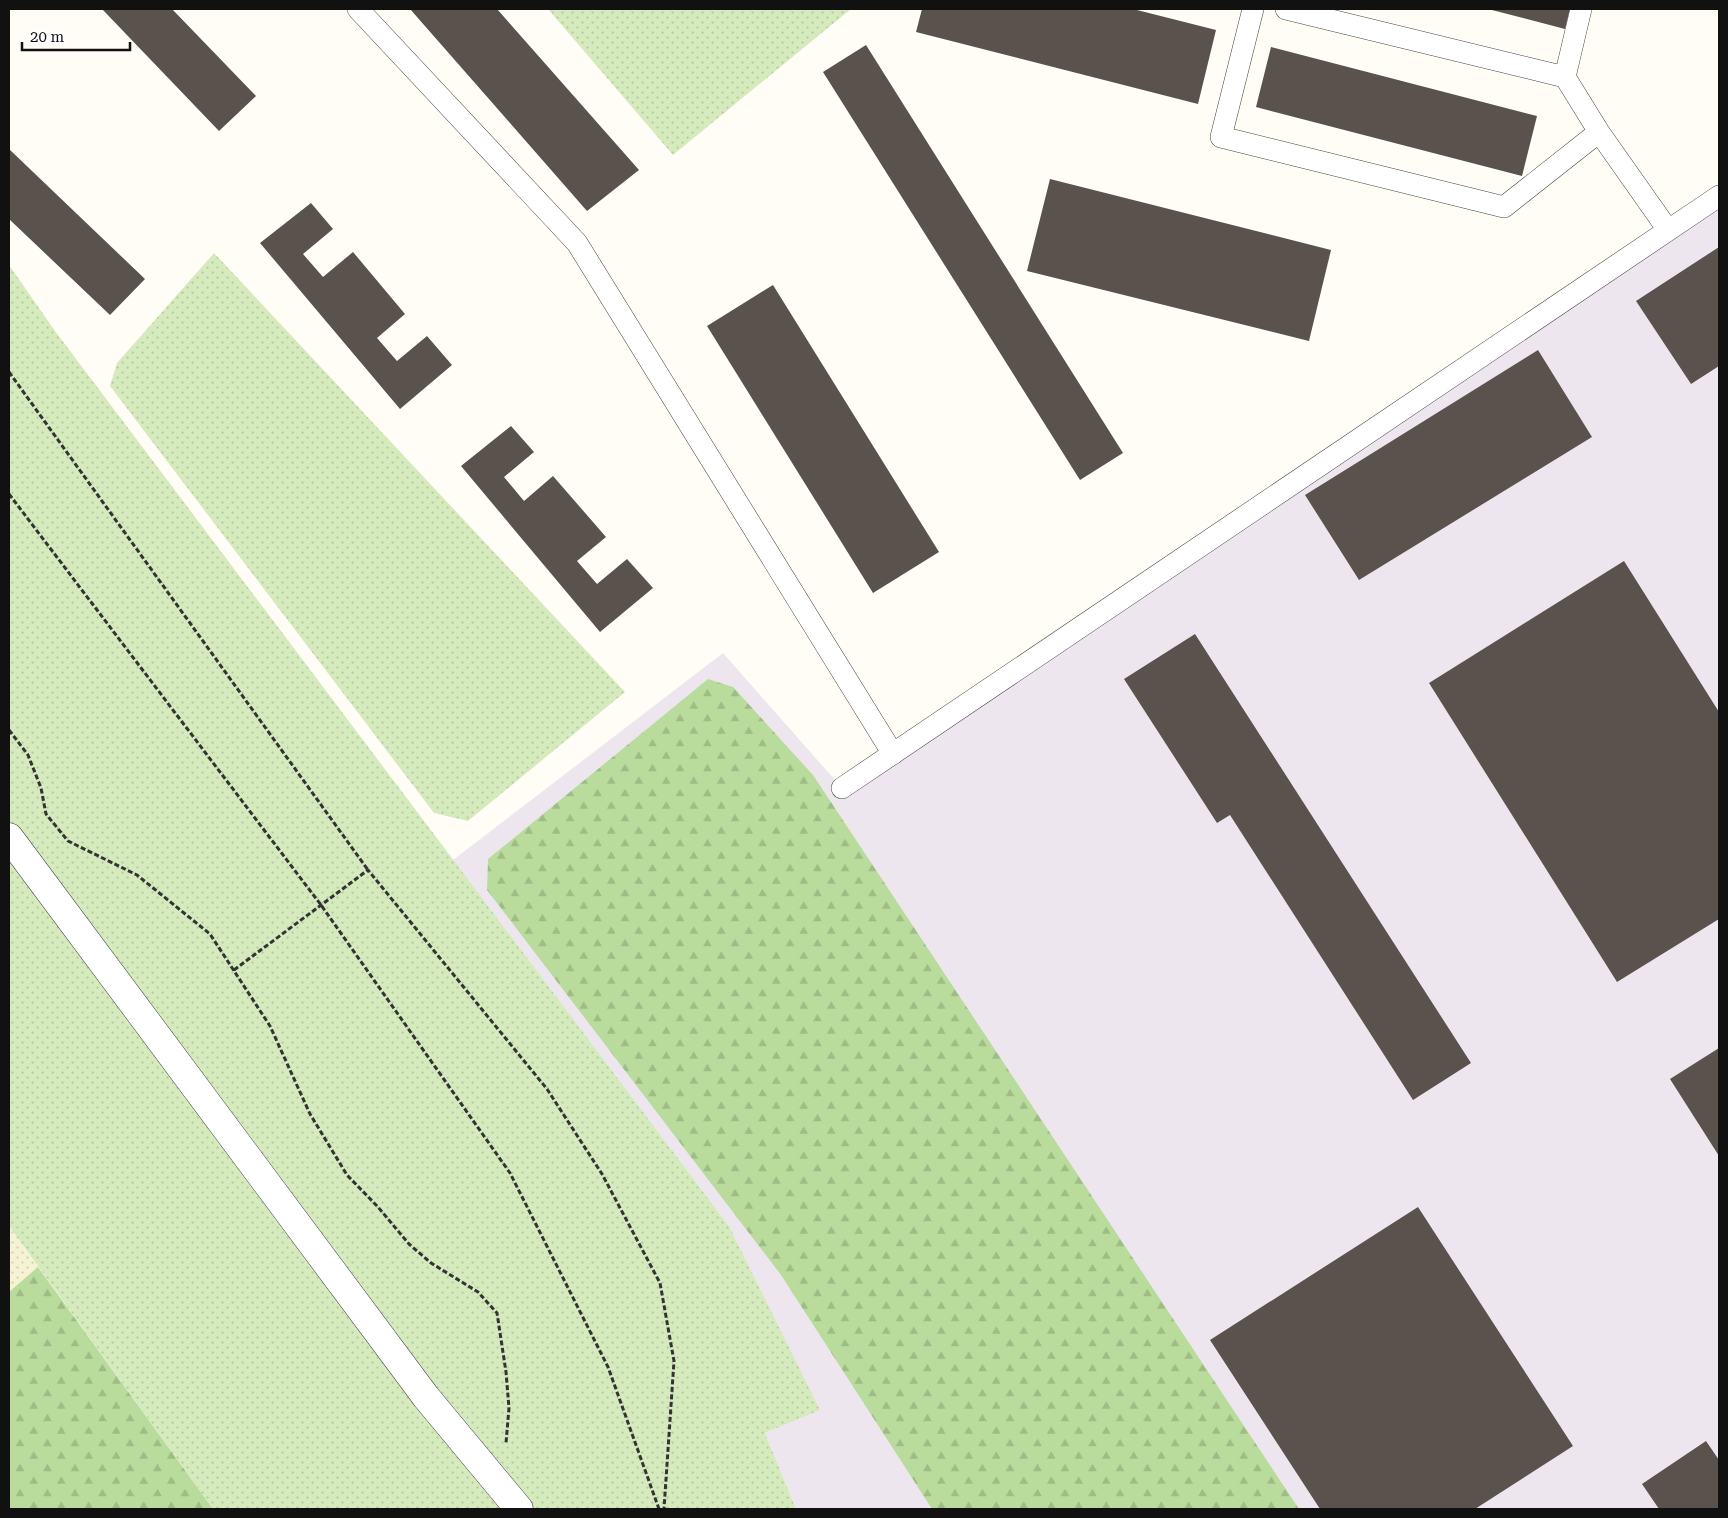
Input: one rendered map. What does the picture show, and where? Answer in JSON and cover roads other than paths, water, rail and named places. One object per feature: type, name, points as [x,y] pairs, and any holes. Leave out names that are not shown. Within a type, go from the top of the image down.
[{"type":"street","points":[[9,837],[426,1397],[519,1509]]},
{"type":"lane","points":[[358,9],[577,243],[894,754]]},
{"type":"lane","points":[[1253,9],[1221,137],[1504,207],[1599,132]]},
{"type":"lane","points":[[1286,9],[1565,77],[1599,132],[1668,230]]},
{"type":"lane","points":[[1565,77],[1581,9]]},
{"type":"lane","points":[[842,788],[1719,196]]}]
